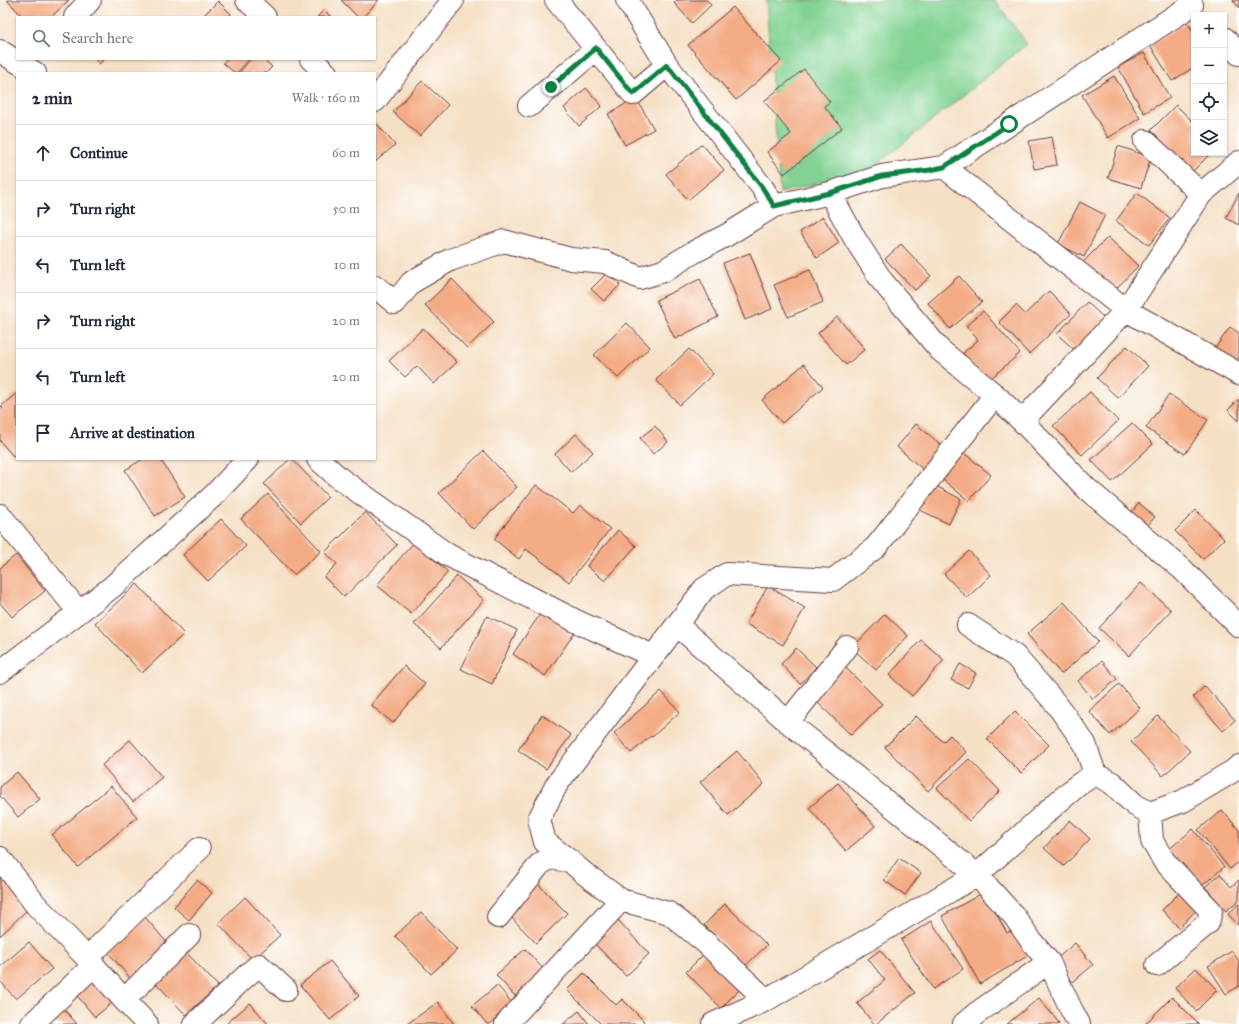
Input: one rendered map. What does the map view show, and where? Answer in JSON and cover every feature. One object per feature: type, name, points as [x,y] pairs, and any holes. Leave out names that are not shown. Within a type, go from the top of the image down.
[{"type":"street","points":[[76,16],[90,0]]},
{"type":"street","points":[[247,0],[264,16]]},
{"type":"street","points":[[376,100],[453,0]]},
{"type":"street","points":[[556,0],[633,94],[667,65]]},
{"type":"street","points":[[627,0],[667,65],[762,187],[774,206]]},
{"type":"street","points":[[376,287],[395,303],[412,282],[450,260],[504,241],[571,259],[605,262],[640,278],[663,271],[694,252],[727,235],[774,206],[830,193],[882,176],[944,167],[1194,7]]},
{"type":"street","points":[[1227,41],[1239,54]]},
{"type":"street","points":[[529,106],[596,48]]},
{"type":"street","points":[[0,51],[16,59]]},
{"type":"street","points":[[19,60],[33,67]]},
{"type":"street","points":[[312,60],[325,72]]},
{"type":"street","points":[[1145,141],[1200,194]]},
{"type":"street","points":[[1022,421],[1126,310],[1200,194],[1239,162]]},
{"type":"street","points":[[944,167],[1126,310],[1239,374]]},
{"type":"street","points":[[830,193],[855,239],[882,281],[940,350],[995,395],[1022,421],[1086,489],[1182,569],[1239,626]]},
{"type":"street","points":[[766,1000],[706,943],[669,913],[621,900],[545,842],[539,818],[557,784],[704,589],[727,574],[833,580],[876,547],[995,395]]},
{"type":"street","points":[[0,672],[112,587],[213,496],[247,460]]},
{"type":"street","points":[[319,460],[346,482],[448,555],[576,621],[653,656]]},
{"type":"street","points":[[0,515],[79,612]]},
{"type":"street","points":[[678,625],[788,722],[977,875],[1014,916],[1032,942],[1049,962],[1079,1024]]},
{"type":"street","points":[[968,625],[1014,656],[1057,705],[1086,744],[1095,774],[1112,783],[1135,805],[1150,813],[1184,801],[1239,766]]},
{"type":"street","points":[[788,722],[847,647]]},
{"type":"street","points":[[712,1024],[766,1000],[977,875],[1058,802],[1078,785],[1095,774]]},
{"type":"street","points":[[1150,813],[1152,841],[1164,861],[1211,911],[1208,923],[1157,965]]},
{"type":"street","points":[[32,1024],[199,848]]},
{"type":"street","points":[[0,858],[36,905],[147,1024]]},
{"type":"street","points":[[498,916],[540,864],[550,858],[570,861]]},
{"type":"street","points":[[506,1024],[621,900]]},
{"type":"street","points":[[124,1000],[189,936]]},
{"type":"street","points":[[964,1024],[977,1013],[1049,962]]},
{"type":"street","points":[[195,1024],[246,976],[260,965],[286,990]]},
{"type":"green space","points":[[766,0],[995,0],[1027,44],[874,167],[780,193]]},
{"type":"building","points":[[7,0],[69,0],[52,16],[22,16]]},
{"type":"building","points":[[341,0],[379,0],[364,16],[357,16]]},
{"type":"building","points":[[677,0],[707,0],[711,5],[692,23],[674,3]]},
{"type":"building","points":[[1233,0],[1239,0],[1239,8]]},
{"type":"building","points":[[218,1],[231,14],[229,16],[203,16]]},
{"type":"building","points":[[733,7],[781,61],[736,100],[688,45]]},
{"type":"building","points":[[324,10],[330,16],[318,16]]},
{"type":"building","points":[[1187,22],[1191,28],[1191,69],[1172,81],[1150,45]]},
{"type":"building","points":[[1144,53],[1170,98],[1144,113],[1118,67]]},
{"type":"building","points":[[96,60],[103,60],[99,64]]},
{"type":"building","points":[[225,60],[248,60],[238,72],[234,72],[223,63]]},
{"type":"building","points":[[250,60],[264,60],[272,67],[267,72],[240,72]]},
{"type":"building","points":[[804,69],[830,102],[824,106],[842,128],[784,174],[767,152],[791,134],[764,101]]},
{"type":"building","points":[[1114,76],[1140,118],[1108,138],[1082,95]]},
{"type":"building","points":[[422,81],[448,105],[420,136],[393,112]]},
{"type":"building","points":[[586,88],[602,106],[579,126],[564,108]]},
{"type":"building","points":[[636,98],[654,129],[625,145],[608,114]]},
{"type":"building","points":[[1176,105],[1191,120],[1191,156],[1208,156],[1192,172],[1151,130]]},
{"type":"building","points":[[376,123],[395,145],[376,161]]},
{"type":"building","points":[[1052,137],[1057,165],[1034,169],[1029,141]]},
{"type":"building","points":[[702,144],[724,170],[688,200],[666,174]]},
{"type":"building","points":[[1118,146],[1151,157],[1141,188],[1108,178]]},
{"type":"building","points":[[1137,193],[1170,218],[1149,245],[1116,221]]},
{"type":"building","points":[[1239,193],[1239,225],[1226,218]]},
{"type":"building","points":[[1080,202],[1105,215],[1084,257],[1058,244]]},
{"type":"building","points":[[823,217],[839,243],[817,258],[800,232]]},
{"type":"building","points":[[1108,237],[1138,266],[1111,294],[1081,264]]},
{"type":"building","points":[[901,244],[931,276],[915,290],[885,259]]},
{"type":"building","points":[[750,253],[772,309],[745,320],[723,263]]},
{"type":"building","points":[[810,270],[823,302],[788,317],[774,285]]},
{"type":"building","points":[[607,273],[620,285],[604,301],[591,289]]},
{"type":"building","points":[[959,276],[982,302],[950,329],[928,303]]},
{"type":"building","points":[[452,279],[494,322],[467,348],[425,305]]},
{"type":"building","points":[[700,279],[718,317],[675,339],[656,300]]},
{"type":"building","points":[[1049,291],[1071,314],[1029,354],[999,322],[1016,305],[1025,314]]},
{"type":"building","points":[[1087,302],[1108,322],[1079,354],[1057,334]]},
{"type":"building","points":[[983,311],[1020,353],[988,381],[963,353],[978,340],[966,326]]},
{"type":"building","points":[[837,317],[865,349],[846,365],[818,333]]},
{"type":"building","points":[[627,323],[650,347],[618,378],[594,355]]},
{"type":"building","points":[[1230,327],[1239,333],[1239,369],[1213,351]]},
{"type":"building","points":[[423,328],[457,362],[434,384],[417,366],[405,377],[389,361]]},
{"type":"building","points":[[1127,346],[1148,366],[1118,398],[1097,378]]},
{"type":"building","points":[[689,349],[713,374],[680,405],[656,380]]},
{"type":"building","points":[[804,364],[823,387],[782,423],[762,400]]},
{"type":"building","points":[[1090,392],[1118,421],[1082,455],[1053,426]]},
{"type":"building","points":[[16,394],[16,454],[13,456],[0,441],[0,410],[3,408],[1,406]]},
{"type":"building","points":[[1169,394],[1208,420],[1185,454],[1146,428]]},
{"type":"building","points":[[1239,399],[1239,421],[1228,410]]},
{"type":"building","points":[[1132,423],[1153,444],[1112,482],[1091,460]]},
{"type":"building","points":[[916,424],[946,449],[926,472],[897,447]]},
{"type":"building","points":[[655,426],[668,442],[653,454],[640,438]]},
{"type":"building","points":[[576,434],[593,452],[571,472],[555,454]]},
{"type":"building","points":[[959,449],[991,475],[969,501],[938,476]]},
{"type":"building","points":[[483,451],[517,487],[473,529],[439,493]]},
{"type":"building","points":[[141,460],[161,460],[185,497],[155,516],[125,470]]},
{"type":"building","points":[[289,460],[293,460],[328,497],[301,523],[264,484]]},
{"type":"building","points":[[930,483],[961,499],[949,524],[916,508]]},
{"type":"building","points":[[536,485],[573,513],[580,505],[610,529],[569,582],[526,549],[519,559],[494,539]]},
{"type":"building","points":[[268,494],[321,551],[294,575],[241,519]]},
{"type":"building","points":[[1139,503],[1155,517],[1147,526],[1131,513]]},
{"type":"building","points":[[1196,510],[1224,539],[1203,559],[1175,531]]},
{"type":"building","points":[[365,512],[397,545],[344,597],[324,577],[337,564],[325,552]]},
{"type":"building","points":[[221,519],[246,546],[208,581],[183,555]]},
{"type":"building","points":[[618,530],[636,546],[605,581],[587,566]]},
{"type":"building","points":[[414,542],[448,572],[411,614],[377,585]]},
{"type":"building","points":[[969,551],[991,575],[967,598],[944,574]]},
{"type":"building","points":[[16,555],[45,591],[12,617],[0,603],[0,568]]},
{"type":"building","points":[[457,576],[484,600],[441,648],[414,624]]},
{"type":"building","points":[[1141,583],[1171,610],[1129,656],[1099,628]]},
{"type":"building","points":[[137,584],[184,634],[142,673],[95,623]]},
{"type":"building","points":[[768,586],[805,608],[783,645],[746,624]]},
{"type":"building","points":[[1064,602],[1098,642],[1061,674],[1027,634]]},
{"type":"building","points":[[545,607],[577,629],[545,676],[513,654]]},
{"type":"building","points":[[885,614],[908,636],[876,670],[852,648]]},
{"type":"building","points":[[487,616],[517,630],[492,684],[461,669]]},
{"type":"building","points":[[921,640],[944,660],[912,696],[889,675]]},
{"type":"building","points":[[796,648],[816,667],[800,684],[781,664]]},
{"type":"building","points":[[1102,661],[1117,679],[1093,699],[1078,681]]},
{"type":"building","points":[[960,664],[976,673],[968,688],[951,680]]},
{"type":"building","points":[[404,666],[425,684],[393,723],[371,705]]},
{"type":"building","points":[[844,666],[882,704],[851,735],[813,698]]},
{"type":"building","points":[[1119,684],[1140,708],[1110,735],[1089,711]]},
{"type":"building","points":[[1205,686],[1235,720],[1223,731],[1193,697]]},
{"type":"building","points":[[661,691],[680,712],[652,737],[651,736],[631,753],[614,733]]},
{"type":"building","points":[[1015,711],[1049,745],[1021,773],[987,739]]},
{"type":"building","points":[[542,715],[571,735],[546,769],[518,750]]},
{"type":"building","points":[[916,716],[943,742],[950,735],[966,752],[928,791],[885,747]]},
{"type":"building","points":[[1158,716],[1190,751],[1163,776],[1131,742]]},
{"type":"building","points":[[130,740],[162,777],[133,802],[102,765]]},
{"type":"building","points":[[737,751],[764,784],[728,815],[700,782]]},
{"type":"building","points":[[969,759],[1000,791],[969,821],[937,788]]},
{"type":"building","points":[[17,772],[40,799],[18,817],[0,796],[0,787]]},
{"type":"building","points":[[838,783],[875,826],[846,851],[809,808]]},
{"type":"building","points":[[111,786],[137,817],[78,867],[52,835]]},
{"type":"building","points":[[1222,810],[1239,830],[1239,861],[1230,869],[1198,830]]},
{"type":"building","points":[[1070,820],[1090,839],[1064,866],[1044,848]]},
{"type":"building","points":[[1193,829],[1224,867],[1199,888],[1167,851]]},
{"type":"building","points":[[899,858],[921,873],[905,895],[884,880]]},
{"type":"building","points":[[1220,874],[1231,887],[1239,880],[1239,900],[1226,911],[1205,887]]},
{"type":"building","points":[[0,876],[30,907],[0,936]]},
{"type":"building","points":[[197,880],[212,893],[189,920],[174,907]]},
{"type":"building","points":[[536,882],[567,913],[536,943],[505,911]]},
{"type":"building","points":[[1182,890],[1199,907],[1179,928],[1162,910]]},
{"type":"building","points":[[984,892],[1007,933],[1016,928],[1031,954],[980,984],[942,916]]},
{"type":"building","points":[[245,897],[280,935],[253,960],[218,923]]},
{"type":"building","points":[[725,904],[767,945],[745,966],[704,925]]},
{"type":"building","points":[[1239,904],[1239,926],[1228,914]]},
{"type":"building","points":[[421,912],[457,950],[431,974],[395,936]]},
{"type":"building","points":[[145,917],[169,945],[130,978],[106,950]]},
{"type":"building","points":[[618,920],[649,954],[626,976],[594,943]]},
{"type":"building","points":[[931,921],[963,969],[933,989],[901,940]]},
{"type":"building","points":[[29,942],[52,969],[16,999],[0,981],[0,967]]},
{"type":"building","points":[[1075,943],[1093,965],[1073,982],[1054,961]]},
{"type":"building","points":[[183,949],[218,986],[186,1015],[152,979]]},
{"type":"building","points":[[525,949],[544,970],[515,996],[496,975]]},
{"type":"building","points":[[880,950],[915,993],[876,1024],[874,1024],[857,1003],[885,980],[868,959]]},
{"type":"building","points":[[1232,951],[1239,961],[1239,986],[1226,994],[1208,966]]},
{"type":"building","points":[[704,954],[739,990],[721,1008],[686,972]]},
{"type":"building","points":[[330,961],[359,996],[330,1020],[300,985]]},
{"type":"building","points":[[1196,968],[1217,990],[1196,1011],[1175,988]]},
{"type":"building","points":[[584,973],[616,1005],[622,999],[644,1021],[641,1024],[601,1024],[567,990]]},
{"type":"building","points":[[91,977],[113,1002],[95,1017],[74,992]]},
{"type":"building","points":[[497,985],[513,1004],[490,1024],[487,1024],[472,1006]]},
{"type":"building","points":[[1172,997],[1199,1024],[1145,1024]]},
{"type":"building","points":[[1039,998],[1059,1023],[1007,1024]]},
{"type":"building","points":[[438,1002],[454,1024],[407,1024]]},
{"type":"building","points":[[250,1003],[268,1024],[226,1024]]},
{"type":"building","points":[[63,1008],[77,1024],[44,1024]]},
{"type":"building","points":[[579,1011],[589,1024],[563,1024]]},
{"type":"route","points":[[551,87],[596,48],[633,94],[667,65],[762,187],[774,206],[830,193],[882,176],[944,167],[1009,124]]}]
